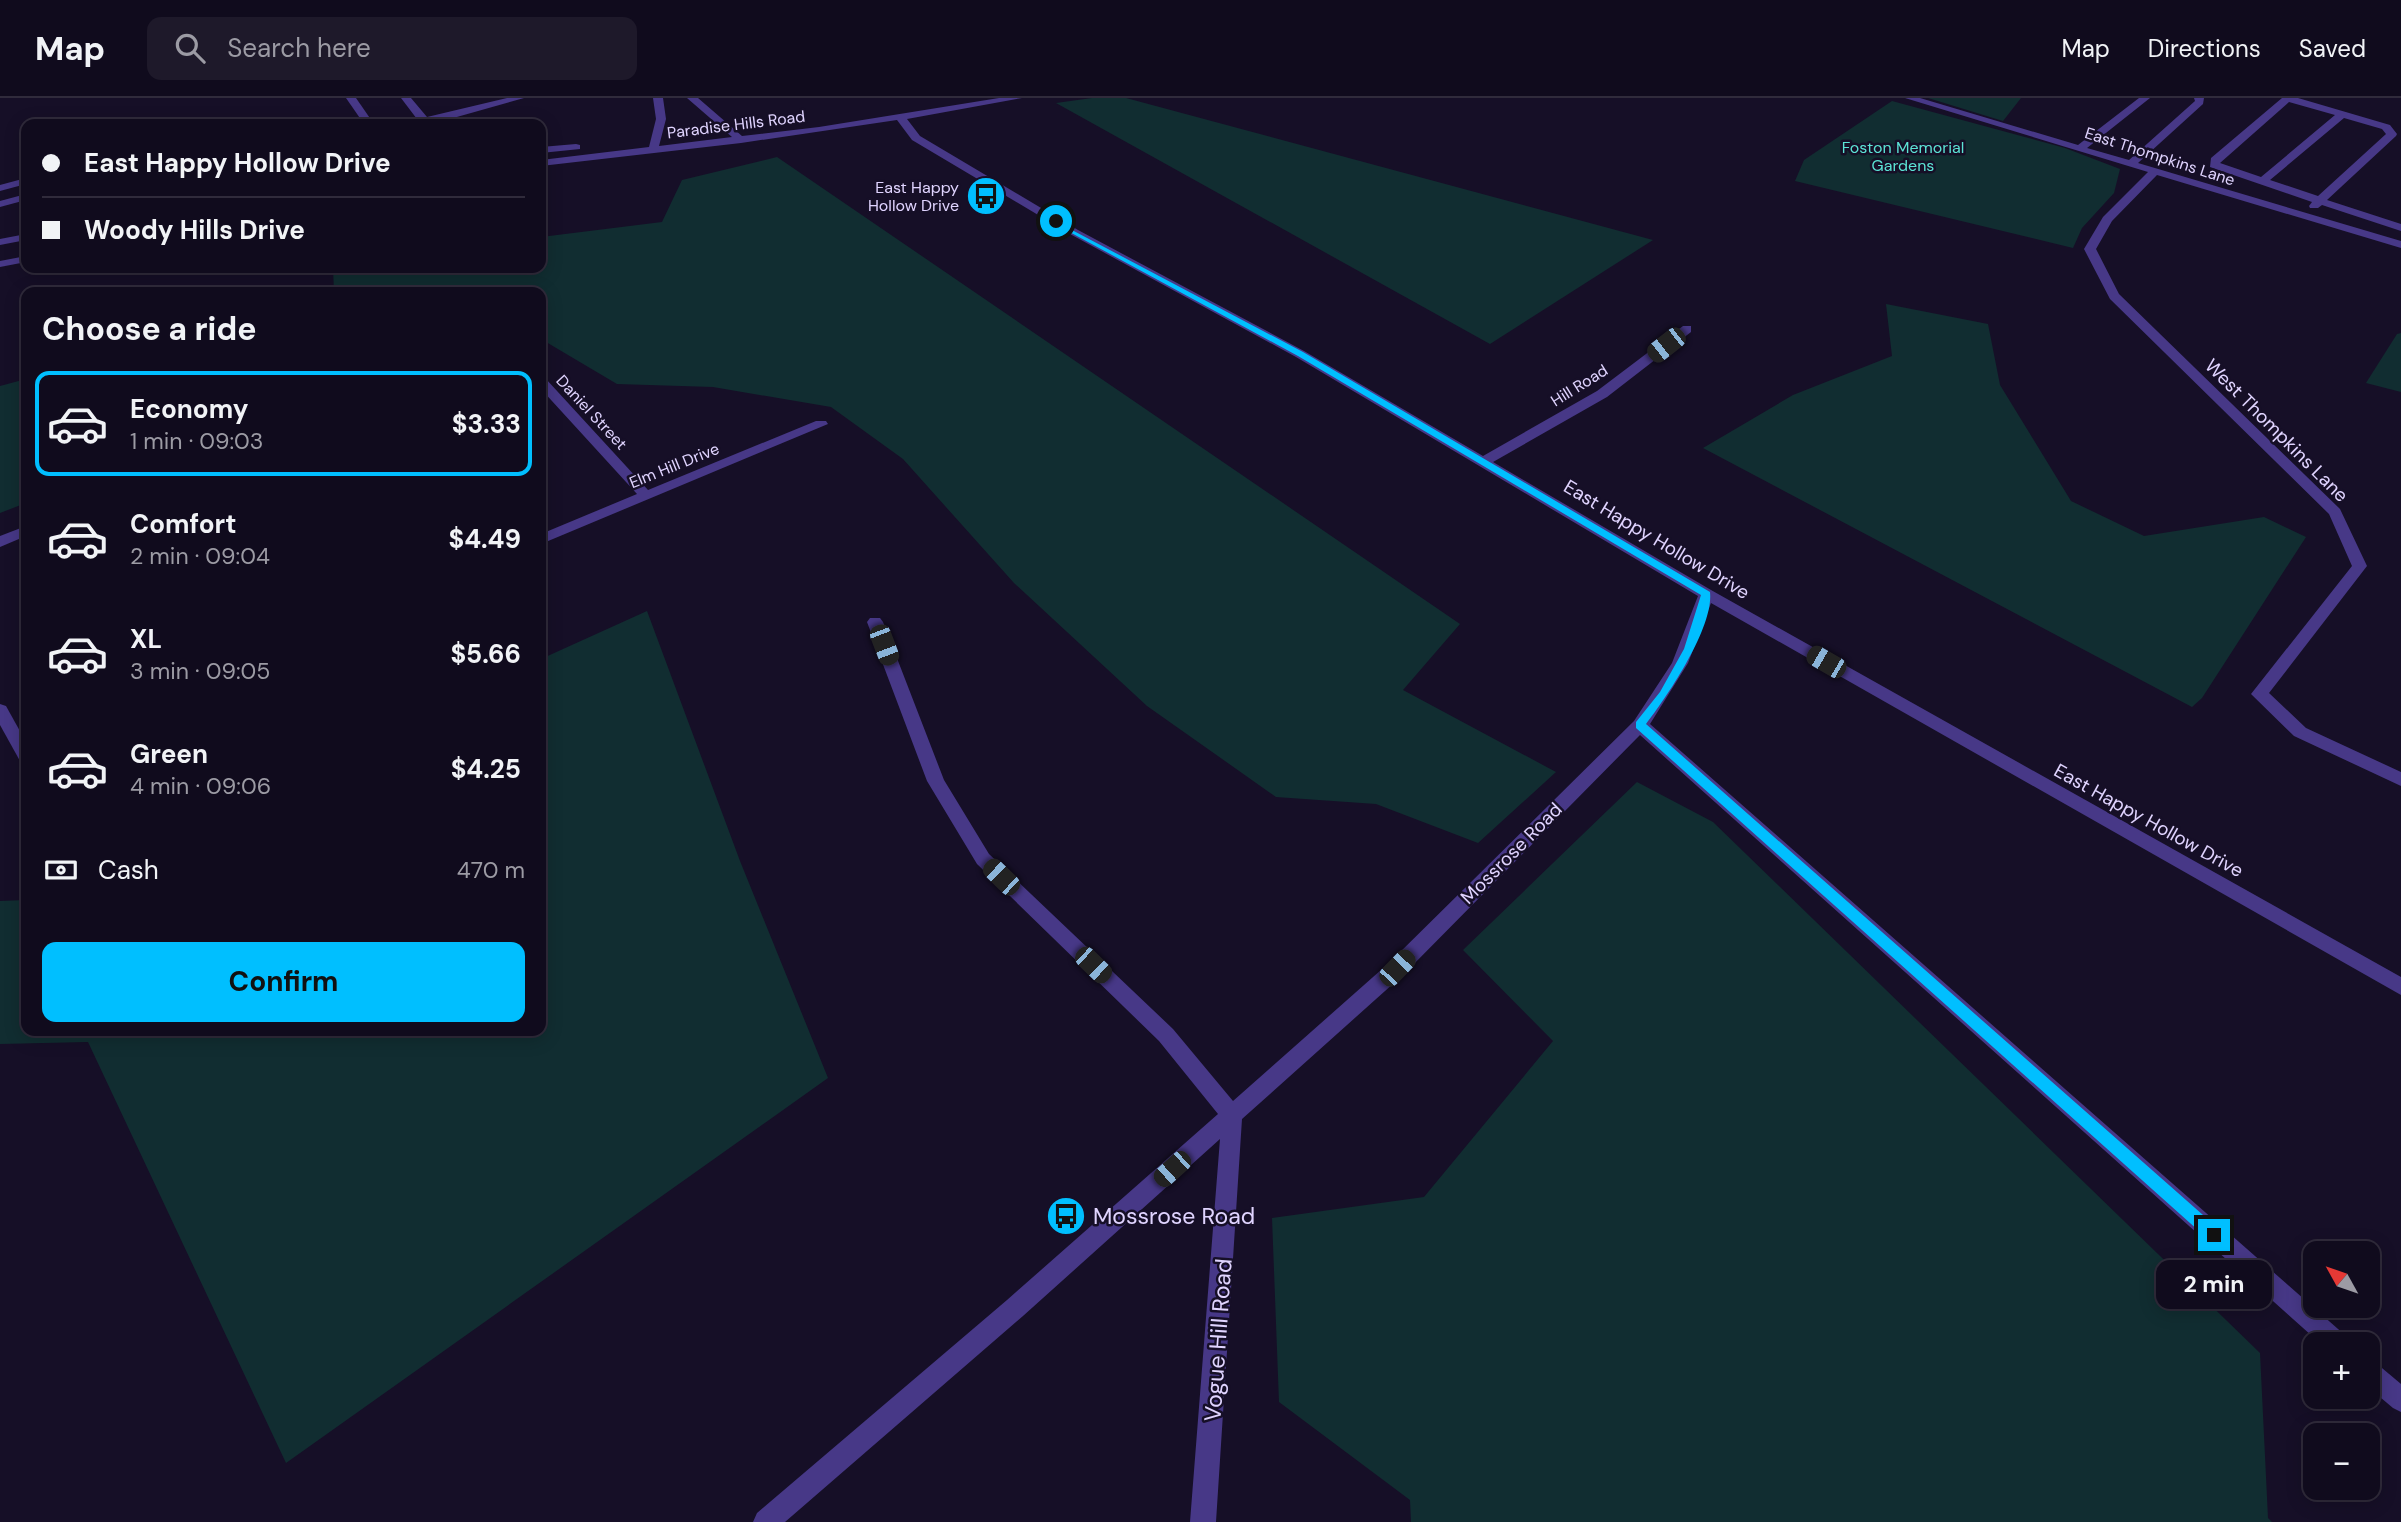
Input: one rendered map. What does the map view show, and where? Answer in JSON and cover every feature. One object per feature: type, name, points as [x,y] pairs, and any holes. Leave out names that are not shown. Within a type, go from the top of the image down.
[{"type":"street","points":[[351,98],[366,119]]},
{"type":"street","points":[[407,98],[422,119]]},
{"type":"street","points":[[454,98],[465,111]]},
{"type":"street","points":[[438,119],[519,98]]},
{"type":"street","points":[[653,150],[661,119],[659,98]]},
{"type":"street","points":[[692,98],[741,140]]},
{"type":"street","name":"Paradise Hills Road","points":[[546,162],[741,140],[1017,98]]},
{"type":"street","name":"East Thompkins Lane","points":[[1910,98],[2401,244]]},
{"type":"street","points":[[2082,147],[2145,98]]},
{"type":"street","points":[[2132,164],[2200,102],[2199,98]]},
{"type":"street","points":[[2304,216],[2322,199],[2392,134],[2386,127],[2288,98],[2215,160],[2214,165],[2230,173],[2322,199],[2401,228]]},
{"type":"street","points":[[2262,182],[2342,114]]},
{"type":"street","name":"East Happy Hollow Drive","points":[[900,117],[916,138],[1074,232],[1300,354],[1706,594],[2401,987]]},
{"type":"street","points":[[546,150],[656,138]]},
{"type":"street","points":[[586,158],[587,146]]},
{"type":"street","name":"West Thompkins Lane","points":[[2154,172],[2107,219],[2090,249],[2096,261],[2115,296],[2335,512],[2360,566],[2259,694],[2300,732],[2401,779]]},
{"type":"street","points":[[0,188],[21,182]]},
{"type":"street","points":[[0,204],[21,198]]},
{"type":"street","points":[[0,242],[21,238]]},
{"type":"street","points":[[0,264],[21,260]]},
{"type":"street","name":"Hill Road","points":[[1484,461],[1602,394],[1687,329]]},
{"type":"street","name":"Daniel Street","points":[[546,387],[646,496]]},
{"type":"street","name":"Elm Hill Drive","points":[[546,537],[821,424]]},
{"type":"street","points":[[0,542],[21,533]]},
{"type":"street","name":"Mossrose Road","points":[[766,1522],[1233,1115],[1397,968],[1640,725],[1663,694],[1689,649],[1706,594]]},
{"type":"street","points":[[875,622],[936,780],[983,859],[1166,1035],[1233,1115]]},
{"type":"street","points":[[0,710],[21,748]]},
{"type":"street","points":[[1640,725],[2324,1332]]},
{"type":"street","name":"Vogue Hill Road","points":[[1203,1522],[1233,1115]]},
{"type":"street","points":[[2380,1382],[2401,1400]]},
{"type":"green space","points":[[1092,98],[1126,98],[1653,240],[1490,344],[1056,103]]},
{"type":"green space","points":[[1928,98],[2021,98],[2003,121]]},
{"type":"green space","name":"Foston Memorial Gardens","points":[[1892,101],[2065,148],[2120,169],[2114,193],[2082,228],[2073,248],[1795,181],[1804,160]]},
{"type":"green space","points":[[777,157],[1460,624],[1403,690],[1556,772],[1478,843],[1376,804],[1276,797],[1147,706],[1014,583],[903,459],[831,407],[713,387],[617,384],[546,342],[546,287],[334,287],[333,273],[546,273],[546,236],[662,222],[682,180]]},
{"type":"green space","points":[[1886,304],[1988,324],[2000,385],[2071,501],[2144,536],[2264,517],[2306,537],[2202,698],[2192,707],[1703,448],[1793,395],[1892,356]]},
{"type":"green space","points":[[2401,333],[2401,392],[2366,383],[2397,334]]},
{"type":"green space","points":[[21,380],[21,505],[0,513],[0,386]]},
{"type":"green space","points":[[647,611],[740,861],[828,1078],[286,1463],[88,1042],[0,1044],[0,901],[21,900],[21,1036],[546,1036],[546,657]]},
{"type":"green space","points":[[1637,782],[1713,822],[2260,1353],[2268,1518],[2272,1522],[1411,1522],[1410,1500],[1279,1402],[1272,1218],[1424,1197],[1553,1041],[1463,950]]},
{"type":"place","name":"East Happy Hollow Drive","points":[[986,196]]},
{"type":"place","name":"Mossrose Road","points":[[1066,1216]]},
{"type":"route","points":[[1056,221],[1300,354],[1706,594],[1689,649],[1663,694],[1640,725],[2214,1235]]}]
